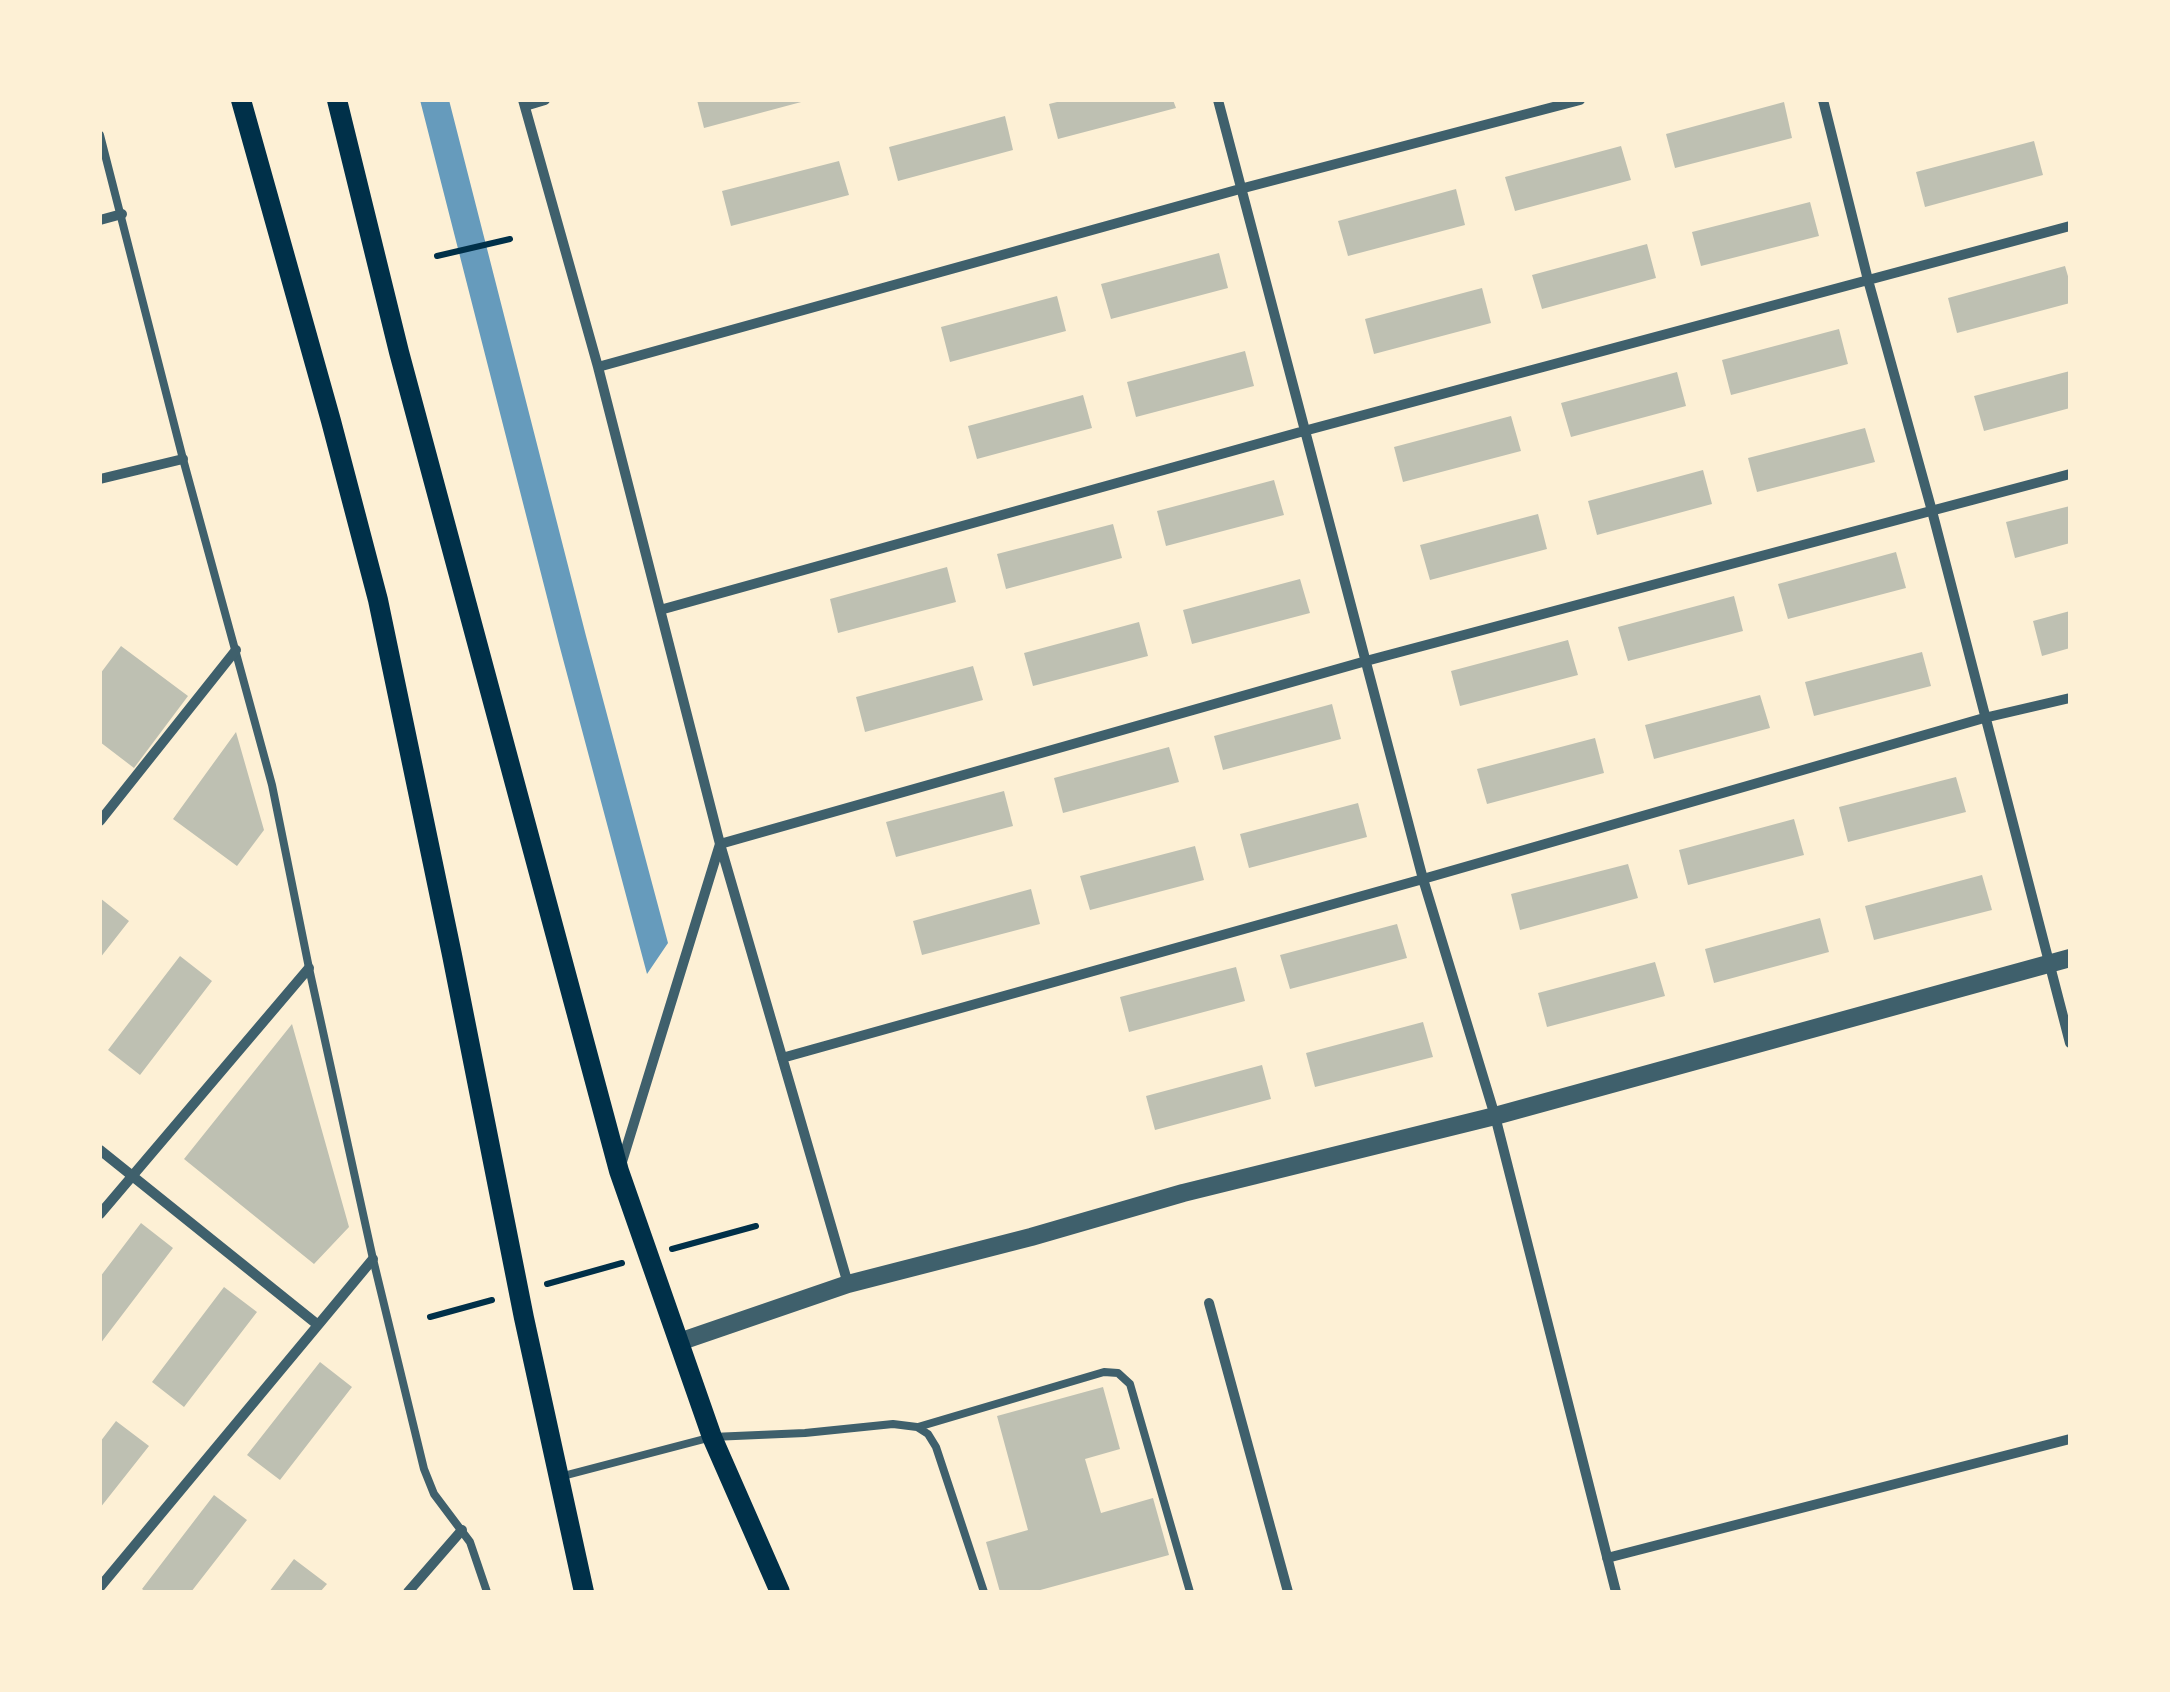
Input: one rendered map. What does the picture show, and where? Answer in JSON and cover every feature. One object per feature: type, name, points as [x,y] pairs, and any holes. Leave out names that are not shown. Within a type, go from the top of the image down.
[{"type":"main road","points":[[241,100],[378,600],[584,1592]]},
{"type":"main road","points":[[337,100],[404,371],[620,1171],[712,1437],[780,1592]]},
{"type":"street","points":[[545,100],[524,103],[598,367],[720,844],[848,1284]]},
{"type":"street","points":[[1218,100],[1423,879],[1495,1116],[1616,1592]]},
{"type":"street","points":[[598,367],[1240,189],[1580,100]]},
{"type":"street","points":[[1823,100],[2070,1043]]},
{"type":"street","points":[[100,220],[122,214]]},
{"type":"street","points":[[660,610],[1304,431],[2070,226]]},
{"type":"street","points":[[100,478],[183,459]]},
{"type":"street","points":[[720,844],[1366,661],[2070,474]]},
{"type":"street","points":[[100,821],[236,650]]},
{"type":"street","points":[[782,1058],[1984,718],[2070,698]]},
{"type":"street","points":[[620,1171],[720,844]]},
{"type":"street","points":[[679,1342],[848,1284],[1031,1238],[1184,1193],[1495,1116],[2070,958]]},
{"type":"street","points":[[100,1214],[309,968]]},
{"type":"street","points":[[100,1150],[318,1324]]},
{"type":"street","points":[[100,1587],[372,1259]]},
{"type":"street","points":[[1209,1303],[1288,1592]]},
{"type":"street","points":[[1606,1558],[2070,1439]]},
{"type":"street","points":[[408,1592],[462,1530]]},
{"type":"lane","points":[[100,134],[272,785],[372,1259],[424,1469],[434,1494],[470,1542],[487,1592]]},
{"type":"lane","points":[[558,1477],[712,1437],[892,1424],[917,1427],[1104,1372],[1118,1373],[1130,1384],[1190,1592]]},
{"type":"lane","points":[[917,1427],[928,1434],[936,1448],[984,1592]]},
{"type":"path","points":[[438,256],[510,239]]},
{"type":"path","points":[[660,1253],[756,1226]]},
{"type":"path","points":[[546,1285],[622,1264]]},
{"type":"path","points":[[430,1317],[507,1296]]},
{"type":"water","points":[[420,100],[449,100],[668,943],[647,974],[559,644]]},
{"type":"building","points":[[697,100],[805,100],[805,101],[704,128]]},
{"type":"building","points":[[1065,100],[1173,100],[1176,108],[1058,139],[1049,104]]},
{"type":"building","points":[[1784,102],[1792,138],[1675,168],[1666,134]]},
{"type":"building","points":[[1005,116],[1013,150],[898,181],[889,147]]},
{"type":"building","points":[[2034,141],[2043,175],[1925,207],[1916,172]]},
{"type":"building","points":[[1621,146],[1631,180],[1515,211],[1505,177]]},
{"type":"building","points":[[839,161],[849,195],[731,226],[722,191]]},
{"type":"building","points":[[1456,189],[1465,225],[1348,256],[1338,221]]},
{"type":"building","points":[[1810,202],[1819,236],[1701,266],[1692,232]]},
{"type":"building","points":[[1647,244],[1656,278],[1542,309],[1532,275]]},
{"type":"building","points":[[1219,253],[1228,288],[1111,319],[1101,284]]},
{"type":"building","points":[[2065,266],[2070,303],[1957,333],[1948,298]]},
{"type":"building","points":[[1482,288],[1491,323],[1374,354],[1365,319]]},
{"type":"building","points":[[1057,296],[1066,331],[950,362],[941,327]]},
{"type":"building","points":[[1839,329],[1848,364],[1731,395],[1722,360]]},
{"type":"building","points":[[1245,351],[1254,386],[1136,417],[1127,382]]},
{"type":"building","points":[[2070,371],[2070,408],[1984,431],[1974,396]]},
{"type":"building","points":[[1677,372],[1686,406],[1571,437],[1561,403]]},
{"type":"building","points":[[1083,395],[1092,428],[977,459],[968,426]]},
{"type":"building","points":[[1511,416],[1521,451],[1403,482],[1394,447]]},
{"type":"building","points":[[1865,428],[1875,462],[1757,492],[1748,458]]},
{"type":"building","points":[[1703,470],[1712,504],[1597,535],[1588,501]]},
{"type":"building","points":[[1274,480],[1284,515],[1166,546],[1157,511]]},
{"type":"building","points":[[2070,506],[2070,543],[2015,558],[2006,522]]},
{"type":"building","points":[[1538,514],[1547,549],[1430,580],[1420,545]]},
{"type":"building","points":[[1113,524],[1122,558],[1006,589],[997,554]]},
{"type":"building","points":[[1896,552],[1906,588],[1788,619],[1778,584]]},
{"type":"building","points":[[947,567],[956,602],[838,633],[830,599]]},
{"type":"building","points":[[1300,579],[1310,613],[1192,644],[1183,610]]},
{"type":"building","points":[[1734,596],[1743,631],[1628,661],[1618,627]]},
{"type":"building","points":[[2070,611],[2070,648],[2042,656],[2033,621]]},
{"type":"building","points":[[1139,622],[1148,656],[1033,686],[1024,653]]},
{"type":"building","points":[[1568,640],[1578,675],[1460,706],[1451,671]]},
{"type":"building","points":[[121,646],[188,696],[134,768],[100,742],[100,674]]},
{"type":"building","points":[[1922,652],[1931,686],[1814,716],[1805,682]]},
{"type":"building","points":[[973,666],[983,700],[865,732],[856,697]]},
{"type":"building","points":[[1760,695],[1770,728],[1654,759],[1645,725]]},
{"type":"building","points":[[1332,704],[1341,739],[1223,770],[1214,736]]},
{"type":"building","points":[[236,732],[264,830],[237,866],[173,819]]},
{"type":"building","points":[[1595,738],[1604,773],[1487,804],[1477,769]]},
{"type":"building","points":[[1169,747],[1179,782],[1063,813],[1054,778]]},
{"type":"building","points":[[1956,777],[1966,812],[1848,842],[1839,807]]},
{"type":"building","points":[[1004,791],[1013,826],[896,857],[886,822]]},
{"type":"building","points":[[1358,803],[1367,837],[1249,868],[1240,834]]},
{"type":"building","points":[[1794,819],[1804,855],[1688,885],[1679,850]]},
{"type":"building","points":[[1195,846],[1204,880],[1090,910],[1080,876]]},
{"type":"building","points":[[1628,864],[1638,898],[1520,930],[1511,894]]},
{"type":"building","points":[[1982,875],[1992,910],[1874,940],[1865,906]]},
{"type":"building","points":[[1031,889],[1040,924],[922,955],[913,921]]},
{"type":"building","points":[[100,898],[129,921],[100,958]]},
{"type":"building","points":[[1820,918],[1829,952],[1714,983],[1705,949]]},
{"type":"building","points":[[1397,924],[1407,958],[1290,989],[1280,955]]},
{"type":"building","points":[[180,956],[212,981],[140,1075],[108,1050]]},
{"type":"building","points":[[1655,962],[1665,996],[1547,1027],[1538,993]]},
{"type":"building","points":[[1236,967],[1245,1001],[1129,1032],[1120,997]]},
{"type":"building","points":[[1423,1022],[1433,1057],[1315,1087],[1306,1053]]},
{"type":"building","points":[[292,1024],[349,1227],[314,1264],[184,1159]]},
{"type":"building","points":[[1262,1065],[1271,1099],[1155,1130],[1146,1096]]},
{"type":"building","points":[[141,1223],[173,1248],[100,1344],[100,1277]]},
{"type":"building","points":[[224,1287],[257,1312],[184,1407],[152,1382]]},
{"type":"building","points":[[320,1362],[352,1387],[280,1480],[247,1455]]},
{"type":"building","points":[[1103,1387],[1120,1449],[1085,1459],[1101,1513],[1153,1498],[1169,1555],[1033,1592],[1000,1592],[986,1542],[1028,1530],[997,1416]]},
{"type":"building","points":[[116,1421],[149,1446],[100,1508],[100,1442]]},
{"type":"building","points":[[214,1495],[247,1520],[191,1592],[146,1592],[142,1589]]},
{"type":"building","points":[[294,1559],[327,1584],[320,1592],[269,1592]]}]
